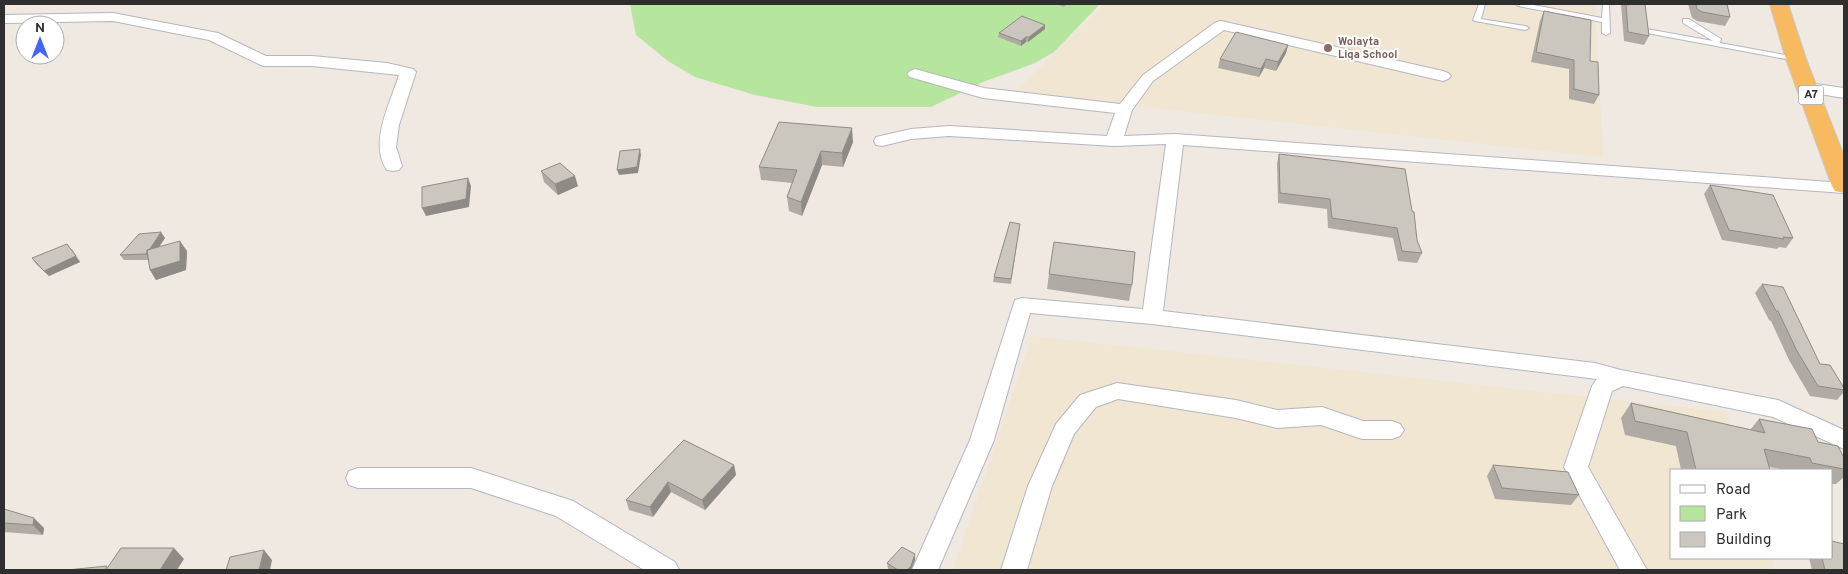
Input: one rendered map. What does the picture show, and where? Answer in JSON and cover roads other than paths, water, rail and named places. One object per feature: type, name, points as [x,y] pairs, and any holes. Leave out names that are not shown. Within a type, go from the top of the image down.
[{"type":"highway","name":"A7","points":[[1779,4],[1796,59],[1844,187]]},
{"type":"street","points":[[4,19],[113,17],[213,36],[263,60],[312,60],[408,72],[391,125],[388,147],[393,166]]},
{"type":"street","points":[[1114,142],[1124,110],[1148,78],[1221,25],[1443,76]]},
{"type":"street","points":[[915,74],[983,93],[1124,110]]},
{"type":"street","points":[[1808,88],[1844,94]]},
{"type":"street","points":[[882,140],[911,134],[948,131],[1114,142],[1175,139],[1844,187]]},
{"type":"street","points":[[1152,317],[1175,139]]},
{"type":"street","points":[[925,570],[982,440],[1022,305],[1152,317],[1594,371],[1778,409],[1844,440]]},
{"type":"street","points":[[1621,378],[1603,386],[1576,467],[1634,570]]},
{"type":"street","points":[[1014,570],[1040,486],[1064,430],[1088,401],[1117,391],[1236,409],[1277,418],[1322,416],[1362,430],[1392,430]]},
{"type":"street","points":[[358,478],[470,478],[564,508],[666,570]]},
{"type":"lane","points":[[1482,4],[1478,20],[1526,28]]},
{"type":"lane","points":[[1518,4],[1607,21]]},
{"type":"lane","points":[[1606,4],[1606,33]]},
{"type":"lane","points":[[1686,21],[1726,45]]},
{"type":"lane","points":[[1647,31],[1796,59]]},
{"type":"place","name":"Wolayta Liqa School","points":[[1328,48]]}]
